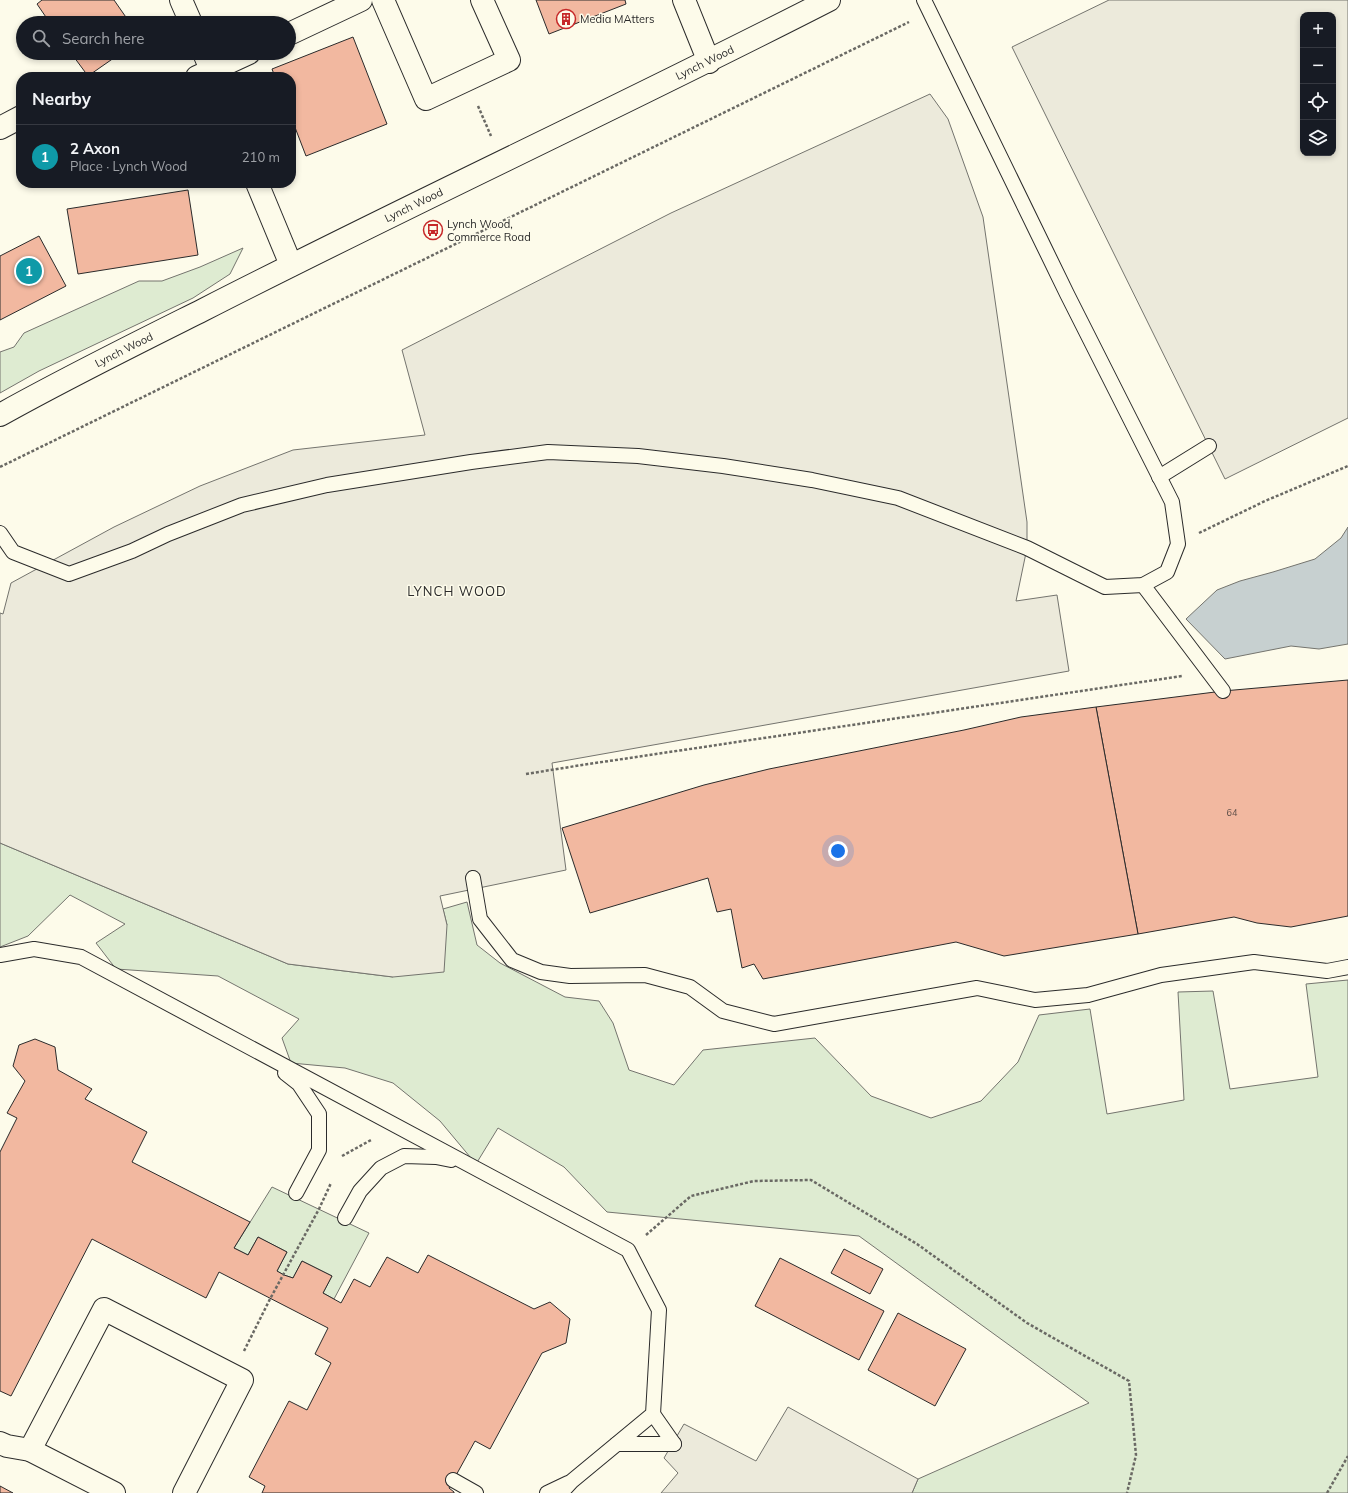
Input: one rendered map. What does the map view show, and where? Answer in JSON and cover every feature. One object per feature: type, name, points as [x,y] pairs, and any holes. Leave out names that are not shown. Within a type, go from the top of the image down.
[{"type":"street","points":[[181,0],[188,16]]},
{"type":"street","points":[[296,31],[361,0]]},
{"type":"street","points":[[383,0],[426,99],[509,60],[482,0]]},
{"type":"street","points":[[684,0],[709,62]]},
{"type":"street","name":"Lynch Wood","points":[[0,415],[42,391],[291,265],[709,62],[829,0]]},
{"type":"street","points":[[207,69],[231,60]]},
{"type":"street","points":[[0,128],[16,119]]},
{"type":"street","points":[[259,188],[291,265]]},
{"type":"street","points":[[30,1450],[104,1309],[242,1380],[184,1493]]},
{"type":"street","points":[[0,1443],[7,1446],[30,1450],[114,1493]]},
{"type":"lane","points":[[0,533],[13,552],[69,574],[132,551],[168,534],[242,505],[327,485],[403,472],[555,452],[638,456],[723,466],[812,480],[898,498],[1027,548],[1105,587],[1143,585],[1167,572],[1178,544],[1172,502],[1067,294],[926,6]]},
{"type":"lane","points":[[1159,477],[1208,446]]},
{"type":"lane","points":[[1143,585],[1223,692]]},
{"type":"lane","points":[[473,878],[480,919],[512,960],[542,972],[570,976],[645,975],[690,987],[723,1011],[774,1024],[977,988],[1035,1000],[1088,995],[1161,975],[1254,962],[1327,971],[1348,967]]},
{"type":"lane","points":[[0,955],[34,949],[81,957],[628,1250],[659,1310],[653,1414],[674,1444],[617,1444]]},
{"type":"lane","points":[[262,1053],[299,1084],[318,1114],[319,1150],[296,1193]]},
{"type":"lane","points":[[345,1218],[360,1191],[381,1168],[404,1156],[436,1157],[470,1165]]},
{"type":"lane","points":[[561,1493],[572,1481],[653,1414]]},
{"type":"lane","points":[[453,1480],[476,1493]]},
{"type":"lane","points":[[547,1493],[572,1481]]},
{"type":"path","points":[[0,467],[926,6]]},
{"type":"path","points":[[467,80],[502,162]]},
{"type":"path","points":[[1178,544],[1265,501],[1348,466]]},
{"type":"path","points":[[526,774],[1208,672]]},
{"type":"path","points":[[628,1250],[691,1196],[754,1181],[811,1180],[917,1244],[1027,1323],[1129,1381],[1136,1455],[1127,1493]]},
{"type":"path","points":[[233,1375],[270,1298],[319,1209]]},
{"type":"path","points":[[1327,1493],[1348,1456]]},
{"type":"green space","points":[[243,248],[230,274],[193,298],[39,371],[0,393],[0,352],[14,347],[24,333],[139,281],[162,281],[200,267]]},
{"type":"green space","points":[[0,843],[288,964],[393,977],[447,925],[443,909],[467,902],[477,945],[500,963],[565,997],[599,1001],[613,1023],[629,1070],[674,1085],[703,1050],[815,1038],[871,1096],[931,1118],[981,1101],[1018,1062],[1039,1015],[1090,1009],[1107,1114],[1184,1100],[1178,992],[1213,991],[1230,1089],[1318,1077],[1306,984],[1348,980],[1348,1493],[912,1493],[918,1479],[1089,1403],[859,1236],[607,1212],[564,1167],[498,1128],[476,1164],[440,1121],[393,1083],[345,1068],[291,1063],[282,1038],[299,1019],[218,976],[116,969],[96,943],[125,924],[70,895],[28,936],[0,947]]},
{"type":"green space","points":[[272,1187],[369,1233],[334,1299],[323,1293],[332,1276],[302,1261],[293,1278],[284,1275],[277,1271],[287,1252],[258,1237],[248,1255],[234,1248]]},
{"type":"shaded area","points":[[1109,0],[1348,0],[1348,418],[1225,479],[1012,47]]},
{"type":"shaded area","points":[[930,94],[948,119],[983,217],[1027,522],[1027,548],[1016,601],[1057,595],[1069,671],[552,763],[566,870],[440,896],[447,925],[444,972],[393,977],[288,964],[0,843],[0,613],[3,614],[11,583],[114,527],[200,486],[293,450],[425,435],[402,350],[671,213]]},
{"type":"shaded area","points":[[1348,527],[1348,644],[1319,649],[1291,646],[1225,659],[1186,619],[1217,590],[1240,581],[1315,559],[1341,538]]},
{"type":"shaded area","points":[[788,1407],[918,1479],[912,1493],[661,1493],[678,1473],[664,1458],[684,1424],[756,1461]]},
{"type":"building","points":[[42,0],[114,0],[125,16],[45,16],[37,4]]},
{"type":"building","name":"Media MAtters","points":[[536,0],[625,0],[626,4],[549,34]]},
{"type":"building","points":[[353,37],[387,124],[306,156],[296,130],[296,72],[273,72],[272,69]]},
{"type":"building","points":[[76,60],[111,60],[94,72],[85,72]]},
{"type":"building","points":[[188,190],[198,255],[78,274],[67,209]]},
{"type":"building","points":[[39,236],[66,286],[0,320],[0,256]]},
{"type":"building","points":[[1348,680],[1348,916],[1291,927],[1257,923],[1234,917],[1138,934],[1096,707],[1223,691]]},
{"type":"building","points":[[1096,707],[1138,934],[1004,956],[956,942],[763,979],[754,964],[742,968],[731,909],[717,912],[708,878],[590,913],[562,828],[704,785],[769,769],[964,730],[1021,717]]},
{"type":"building","points":[[35,1039],[55,1047],[58,1070],[92,1089],[85,1099],[147,1132],[132,1162],[250,1222],[234,1248],[248,1255],[258,1237],[287,1252],[277,1271],[284,1275],[293,1278],[302,1261],[332,1276],[323,1293],[341,1303],[354,1279],[370,1287],[387,1257],[418,1273],[428,1255],[534,1309],[550,1302],[570,1319],[566,1343],[542,1353],[490,1449],[475,1441],[449,1488],[454,1493],[262,1493],[265,1486],[249,1477],[289,1401],[307,1410],[331,1363],[315,1354],[328,1328],[219,1272],[206,1298],[92,1239],[11,1396],[0,1391],[0,1152],[17,1118],[7,1113],[25,1081],[13,1066],[19,1045]]},
{"type":"building","points":[[844,1249],[883,1269],[870,1294],[831,1273]]},
{"type":"building","points":[[780,1258],[884,1311],[859,1360],[755,1306]]},
{"type":"building","points":[[898,1313],[966,1349],[935,1406],[868,1370]]},
{"type":"building","points":[[0,1486],[13,1493],[0,1493]]},
{"type":"place","name":"Media MAtters","points":[[566,19]]},
{"type":"place","name":"Lynch Wood, Commerce Road","points":[[433,230]]},
{"type":"place","name":"2 Axon","points":[[29,271]]},
{"type":"district","name":"LYNCH WOOD","points":[[457,591]]}]
